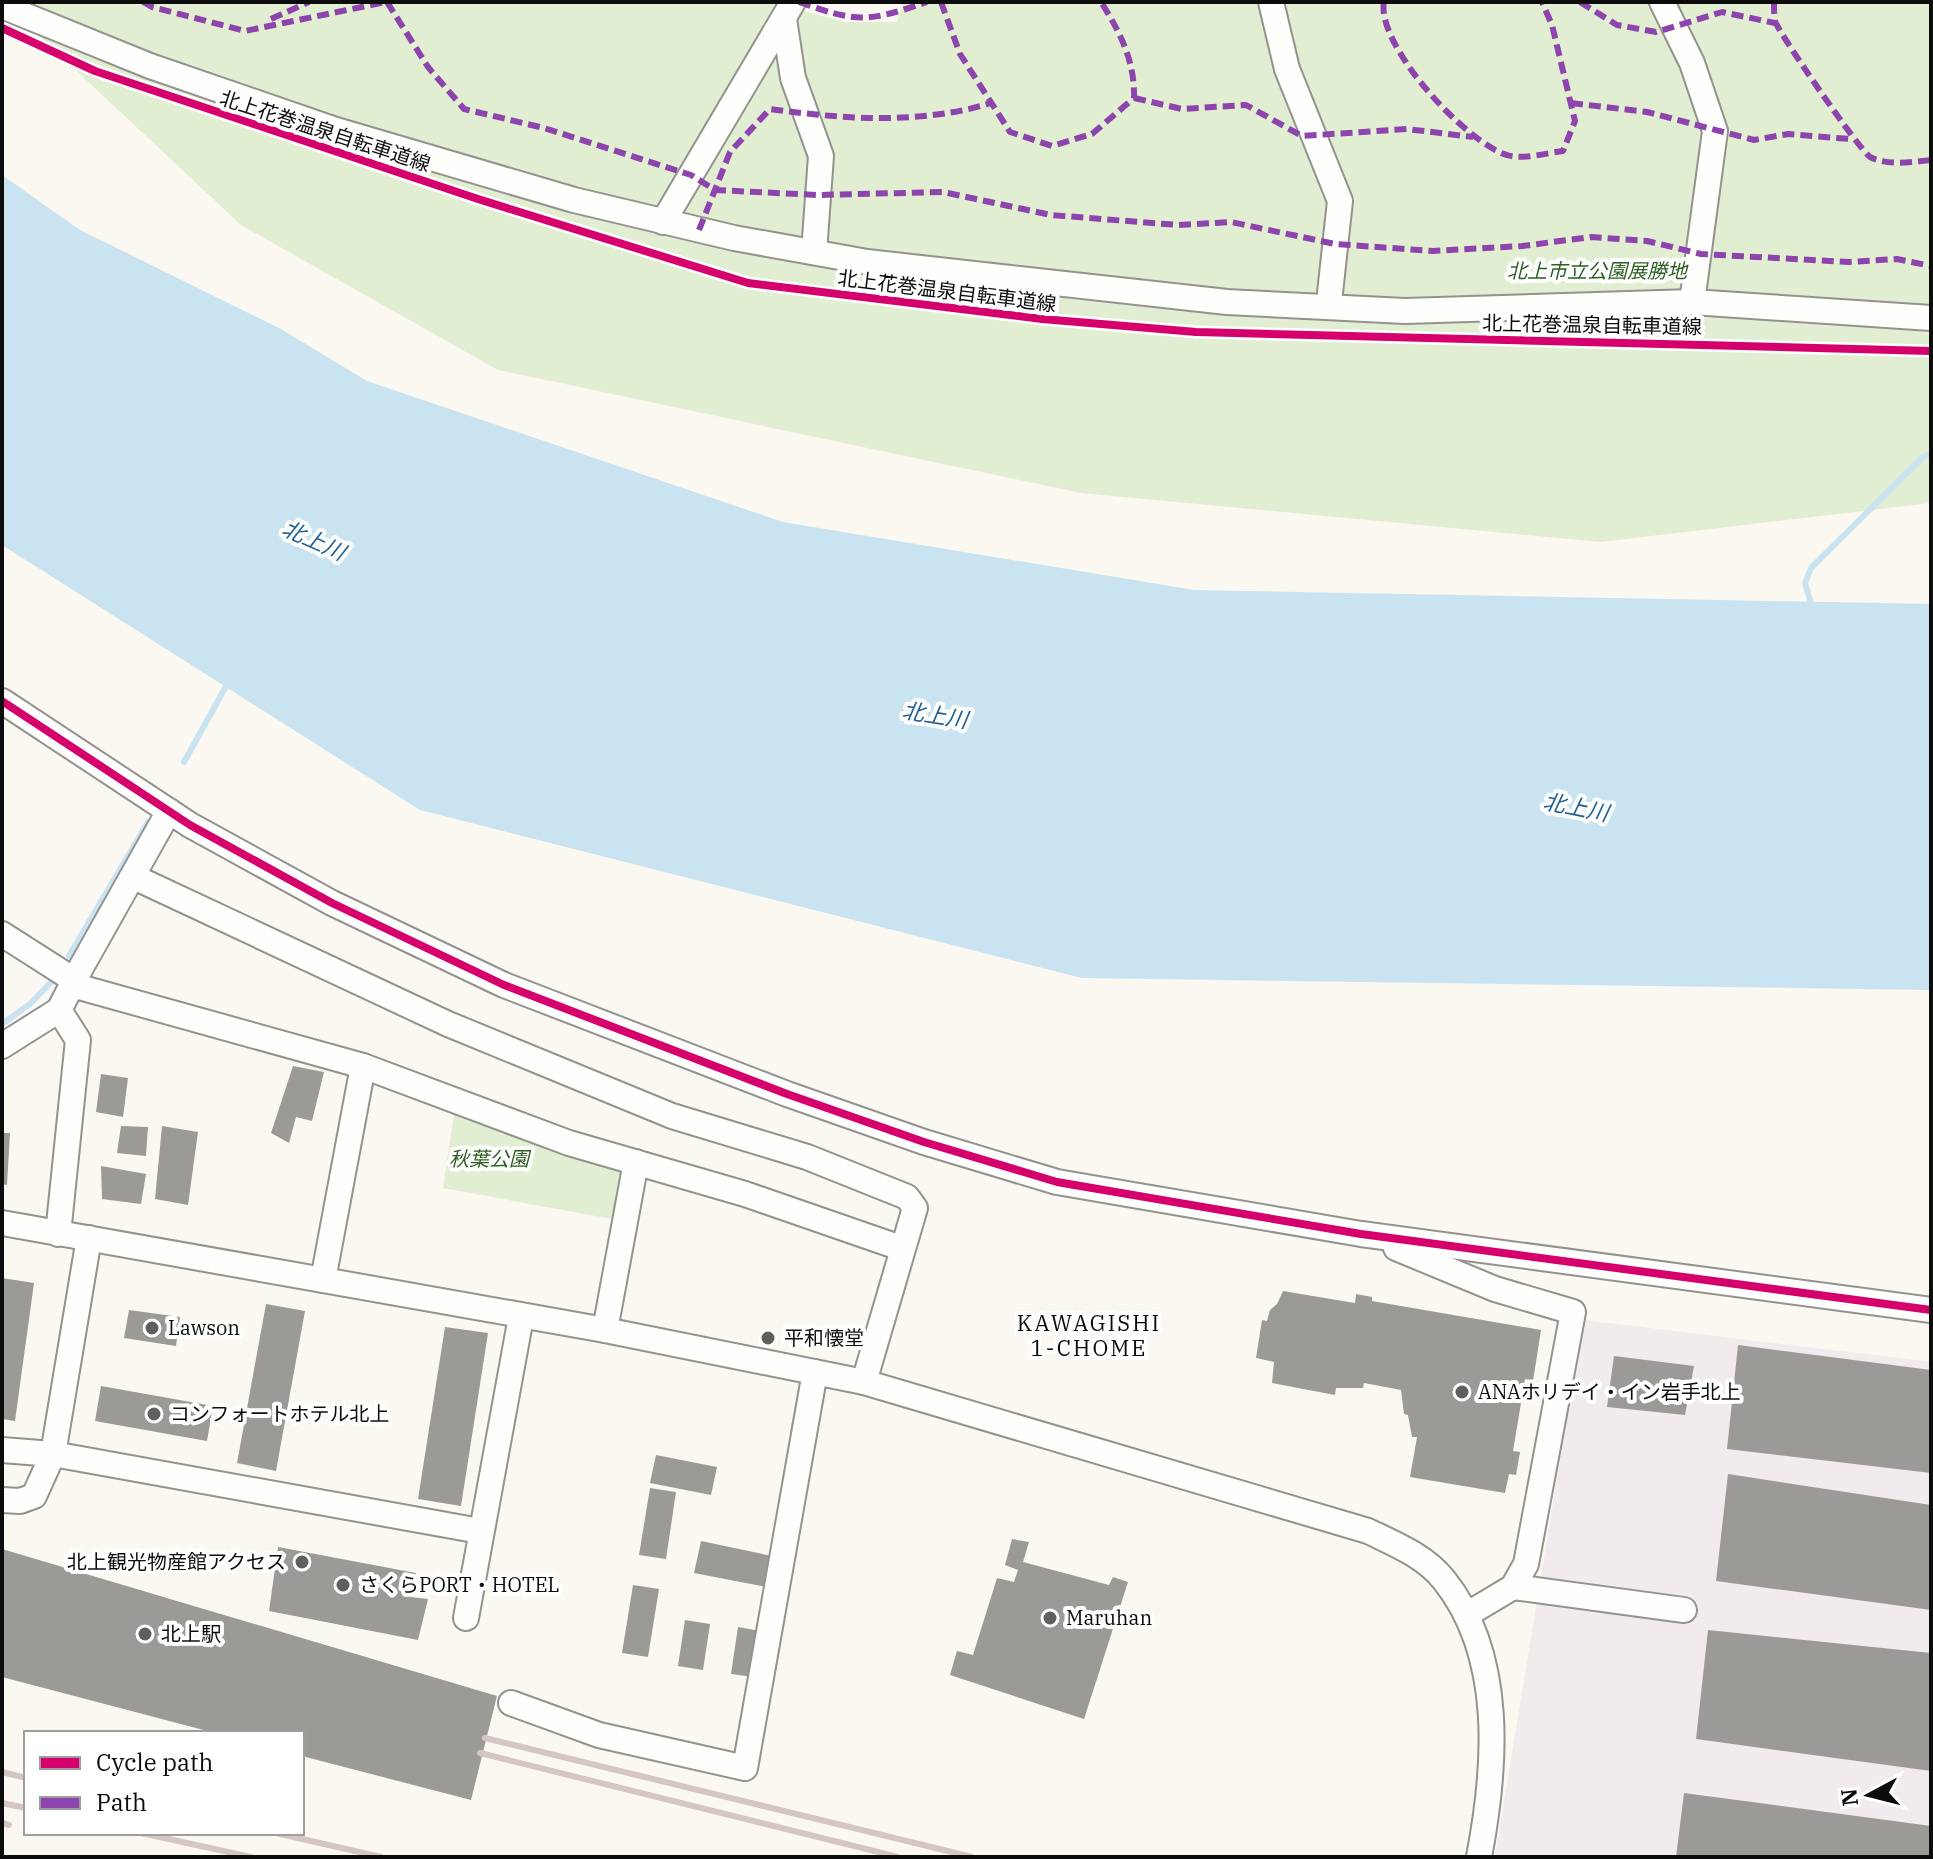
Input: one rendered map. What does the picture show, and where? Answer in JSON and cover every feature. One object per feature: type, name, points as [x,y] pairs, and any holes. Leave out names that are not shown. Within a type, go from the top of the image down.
[{"type":"street","points":[[1271,2],[1287,69],[1340,201],[1330,293]]},
{"type":"street","points":[[1662,2],[1692,63],[1715,131],[1692,302]]},
{"type":"street","points":[[2,6],[150,66],[336,130],[574,200],[663,222],[814,252],[970,274],[1227,302],[1405,311],[1692,302],[1931,318]]},
{"type":"street","points":[[788,11],[793,78],[821,156],[814,252]]},
{"type":"street","points":[[663,222],[788,11]]},
{"type":"street","points":[[2,701],[169,811],[314,894],[504,985],[787,1094],[924,1142],[1057,1182],[1361,1234],[1931,1310]]},
{"type":"street","points":[[2,934],[74,980],[169,811]]},
{"type":"street","points":[[134,877],[462,1030],[672,1116],[807,1157],[907,1197],[915,1208],[864,1382]]},
{"type":"street","points":[[2,1046],[59,1010],[72,985],[363,1066],[569,1143],[745,1194],[901,1248]]},
{"type":"street","points":[[58,1234],[78,1040],[59,1010]]},
{"type":"street","points":[[323,1280],[363,1066]]},
{"type":"street","points":[[605,1330],[636,1162]]},
{"type":"street","points":[[2,1223],[605,1330],[864,1382],[1368,1531],[1410,1550],[1421,1559],[1443,1578],[1468,1614],[1484,1665],[1491,1719],[1488,1810],[1479,1857]]},
{"type":"street","points":[[1361,1234],[1495,1289],[1573,1312],[1526,1564],[1513,1587],[1468,1614]]},
{"type":"street","points":[[2,1500],[20,1501],[34,1496],[53,1454],[89,1238]]},
{"type":"street","points":[[466,1618],[521,1317]]},
{"type":"street","points":[[511,1703],[599,1735],[745,1768],[815,1372]]},
{"type":"street","points":[[2,1450],[53,1454],[480,1531]]},
{"type":"street","points":[[1513,1587],[1684,1610]]},
{"type":"shaded area","points":[[1583,1320],[1931,1362],[1931,1857],[1495,1857]]},
{"type":"green space","name":"北上市立公園展勝地","points":[[3,2],[770,2],[845,22],[897,22],[903,2],[1931,2],[1931,503],[1601,542],[1081,493],[498,370],[241,225]]},
{"type":"green space","name":"秋葉公園","points":[[455,1107],[621,1169],[612,1219],[443,1188]]},
{"type":"water","name":"北上川","points":[[2,175],[80,230],[281,329],[367,381],[783,522],[1194,590],[1931,604],[1931,990],[1082,978],[420,810],[2,545]]},
{"type":"building","points":[[293,1066],[324,1072],[312,1121],[296,1117],[289,1143],[271,1133]]},
{"type":"building","points":[[101,1074],[128,1078],[123,1117],[96,1112]]},
{"type":"building","points":[[121,1126],[148,1127],[146,1156],[117,1153]]},
{"type":"building","points":[[162,1126],[198,1132],[188,1205],[155,1199]]},
{"type":"building","points":[[2,1133],[10,1133],[7,1185],[2,1184]]},
{"type":"building","points":[[101,1166],[146,1174],[141,1204],[102,1199]]},
{"type":"building","points":[[2,1278],[34,1283],[15,1421],[2,1419]]},
{"type":"building","name":"ANAホリデイ・イン岩手北上","points":[[1283,1291],[1355,1303],[1356,1294],[1372,1297],[1372,1301],[1541,1330],[1533,1381],[1525,1379],[1513,1451],[1520,1452],[1516,1475],[1509,1474],[1505,1493],[1410,1477],[1417,1437],[1412,1437],[1408,1415],[1404,1414],[1401,1390],[1364,1383],[1363,1388],[1336,1388],[1335,1395],[1272,1383],[1274,1362],[1256,1358],[1262,1320],[1267,1321],[1270,1310]]},
{"type":"building","points":[[266,1304],[305,1311],[276,1471],[237,1463]]},
{"type":"building","name":"Lawson","points":[[129,1310],[180,1317],[176,1346],[124,1338]]},
{"type":"building","points":[[445,1327],[488,1333],[461,1506],[418,1499]]},
{"type":"building","points":[[1738,1345],[1931,1370],[1931,1473],[1727,1449]]},
{"type":"building","points":[[1614,1356],[1694,1366],[1685,1415],[1607,1407]]},
{"type":"building","name":"コンフォートホテル北上","points":[[101,1386],[213,1406],[207,1441],[95,1421]]},
{"type":"building","points":[[656,1455],[717,1467],[711,1495],[650,1483]]},
{"type":"building","points":[[1728,1474],[1931,1505],[1931,1610],[1716,1581]]},
{"type":"building","points":[[650,1488],[676,1492],[666,1559],[639,1555]]},
{"type":"building","name":"Maruhan","points":[[1012,1539],[1029,1542],[1023,1562],[1109,1585],[1113,1577],[1128,1582],[1084,1719],[950,1675],[957,1651],[973,1655],[997,1578],[1014,1582],[1018,1570],[1005,1565]]},
{"type":"building","points":[[701,1541],[772,1556],[766,1587],[694,1573]]},
{"type":"building","name":"さくらPORT・HOTEL","points":[[278,1547],[416,1573],[411,1597],[428,1599],[418,1640],[269,1611]]},
{"type":"building","name":"北上駅","points":[[2,1549],[497,1696],[471,1800],[304,1757],[304,1731],[207,1731],[2,1677]]},
{"type":"building","points":[[633,1585],[659,1589],[648,1657],[622,1653]]},
{"type":"building","points":[[685,1620],[710,1624],[703,1670],[678,1666]]},
{"type":"building","points":[[738,1627],[760,1631],[753,1677],[731,1674]]},
{"type":"building","points":[[1708,1630],[1931,1653],[1931,1771],[1696,1739]]},
{"type":"building","points":[[1684,1793],[1931,1826],[1931,1857],[1676,1857]]},
{"type":"waterway","points":[[1812,607],[1805,583],[1811,568],[1923,457],[1931,454]]},
{"type":"waterway","points":[[184,762],[229,681]]},
{"type":"waterway","points":[[69,956],[148,822]]},
{"type":"waterway","points":[[2,1024],[30,1004],[54,979]]},
{"type":"railway","points":[[485,1738],[972,1857]]},
{"type":"railway","points":[[480,1753],[898,1857]]},
{"type":"railway","points":[[2,1772],[24,1778]]},
{"type":"railway","points":[[2,1803],[24,1808]]},
{"type":"railway","points":[[2,1823],[9,1825]]},
{"type":"railway","points":[[150,1835],[251,1857]]},
{"type":"railway","points":[[285,1835],[381,1857]]},
{"type":"marked path","points":[[143,2],[245,31],[386,2]]},
{"type":"marked path","points":[[271,19],[309,2]]},
{"type":"marked path","points":[[387,2],[428,67],[464,109],[544,128],[691,175],[715,190],[818,195],[943,192],[1051,215],[1178,225],[1231,222],[1335,244],[1433,251],[1522,246],[1591,237],[1647,241],[1701,254],[1849,262],[1897,259],[1931,266]]},
{"type":"marked path","points":[[799,2],[850,17],[876,16],[927,2]]},
{"type":"marked path","points":[[941,2],[960,54],[1010,132],[1052,146],[1092,134],[1134,98],[1132,72],[1125,47],[1101,2]]},
{"type":"marked path","points":[[1384,2],[1385,20],[1394,42],[1427,90],[1469,132],[1490,147],[1520,157],[1563,151],[1575,121],[1552,25],[1542,2]]},
{"type":"marked path","points":[[1580,2],[1617,25],[1656,32],[1722,12],[1775,23]]},
{"type":"marked path","points":[[1774,2],[1775,21],[1780,30],[1863,150],[1877,160],[1931,160]]},
{"type":"marked path","points":[[1134,98],[1182,109],[1246,105],[1302,136],[1407,129],[1473,137]]},
{"type":"marked path","points":[[699,230],[730,152],[770,109],[881,118],[937,115],[991,103]]},
{"type":"marked path","points":[[1571,103],[1647,112],[1754,140],[1788,134],[1850,139]]},
{"type":"cycle path","name":"北上花巻温泉自転車道線","points":[[2,28],[95,71],[478,199],[748,283],[1042,319],[1196,332],[1931,351]]},
{"type":"cycle path","points":[[2,701],[190,825],[332,903],[504,985],[787,1094],[924,1142],[1057,1182],[1361,1234],[1931,1310]]},
{"type":"place","name":"Lawson","points":[[152,1328]]},
{"type":"place","name":"平和懐堂","points":[[768,1338]]},
{"type":"place","name":"ANAホリデイ・イン岩手北上","points":[[1462,1392]]},
{"type":"place","name":"コンフォートホテル北上","points":[[154,1414]]},
{"type":"place","name":"北上観光物産館アクセス","points":[[302,1562]]},
{"type":"place","name":"さくらPORT・HOTEL","points":[[343,1585]]},
{"type":"place","name":"Maruhan","points":[[1050,1618]]},
{"type":"place","name":"北上駅","points":[[145,1634]]},
{"type":"district","name":"KAWAGISHI 1-CHOME","points":[[1089,1336]]}]
